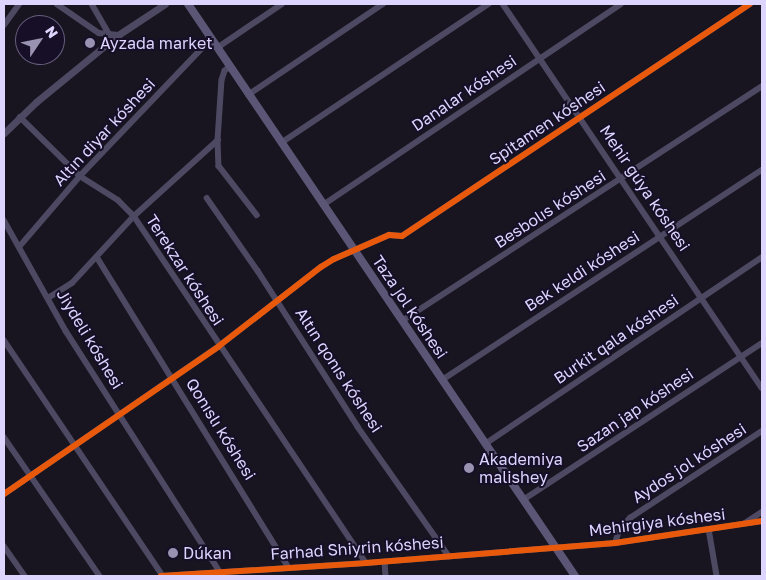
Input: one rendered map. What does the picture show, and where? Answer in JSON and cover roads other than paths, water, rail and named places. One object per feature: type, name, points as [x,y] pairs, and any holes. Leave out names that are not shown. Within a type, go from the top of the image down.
[{"type":"main road","name":"Taza jol kóshesi","points":[[188,4],[575,576]]},
{"type":"street","points":[[4,25],[19,4]]},
{"type":"street","points":[[57,4],[99,33],[118,35]]},
{"type":"street","points":[[92,4],[110,35]]},
{"type":"street","points":[[4,133],[20,117],[118,35],[164,4]]},
{"type":"street","points":[[217,48],[282,4]]},
{"type":"street","points":[[248,95],[383,4]]},
{"type":"street","points":[[281,143],[489,4]]},
{"type":"street","name":"Mehir gúyа kóshesi","points":[[503,4],[762,388]]},
{"type":"street","name":"Danalar kóshesi","points":[[323,205],[621,4]]},
{"type":"street","name":"Spitamen kóshesi","points":[[4,494],[219,346],[321,266],[390,235],[402,236],[750,4]]},
{"type":"street","name":"Altın diyar kóshesi","points":[[20,246],[80,176],[211,39]]},
{"type":"street","points":[[230,67],[222,76],[218,140],[219,166],[257,215]]},
{"type":"street","name":"Besbolıs kóshesi","points":[[402,321],[762,86]]},
{"type":"street","name":"Terekzar kóshesi","points":[[20,117],[80,176],[118,200],[134,216],[219,346],[366,563]]},
{"type":"street","points":[[48,298],[72,283],[134,216],[218,140]]},
{"type":"street","name":"Bek keldi kóshesi","points":[[442,380],[762,170]]},
{"type":"street","name":"Altın qonıs kóshesi","points":[[207,198],[278,301],[358,427],[449,556]]},
{"type":"street","name":"Jiydeli kóshesi","points":[[4,220],[48,298],[119,414],[220,572]]},
{"type":"street","name":"Qonıslı kóshesi","points":[[97,257],[288,566]]},
{"type":"street","name":"Burkit qala kóshesi","points":[[485,444],[762,257]]},
{"type":"street","points":[[4,340],[162,576]]},
{"type":"street","name":"Sazan jap kóshesi","points":[[523,500],[762,344]]},
{"type":"street","name":"Aydos jol kóshesi","points":[[614,543],[619,531],[630,518],[762,431]]},
{"type":"street","points":[[4,437],[100,576]]},
{"type":"street","points":[[743,524],[762,512]]},
{"type":"street","name":"Mehirgiya kóshesi","points":[[555,547],[614,543],[762,521]]},
{"type":"street","points":[[709,530],[716,576]]},
{"type":"street","points":[[4,546],[25,576]]},
{"type":"street","name":"Farhad Shiyrin kóshesi","points":[[162,576],[201,575],[288,566],[385,562],[555,547]]},
{"type":"street","points":[[385,562],[386,576]]},
{"type":"place","name":"Ayzada market","points":[[90,43]]},
{"type":"place","name":"Akademiya malishey","points":[[469,468]]},
{"type":"place","name":"Dúkan","points":[[173,553]]}]
